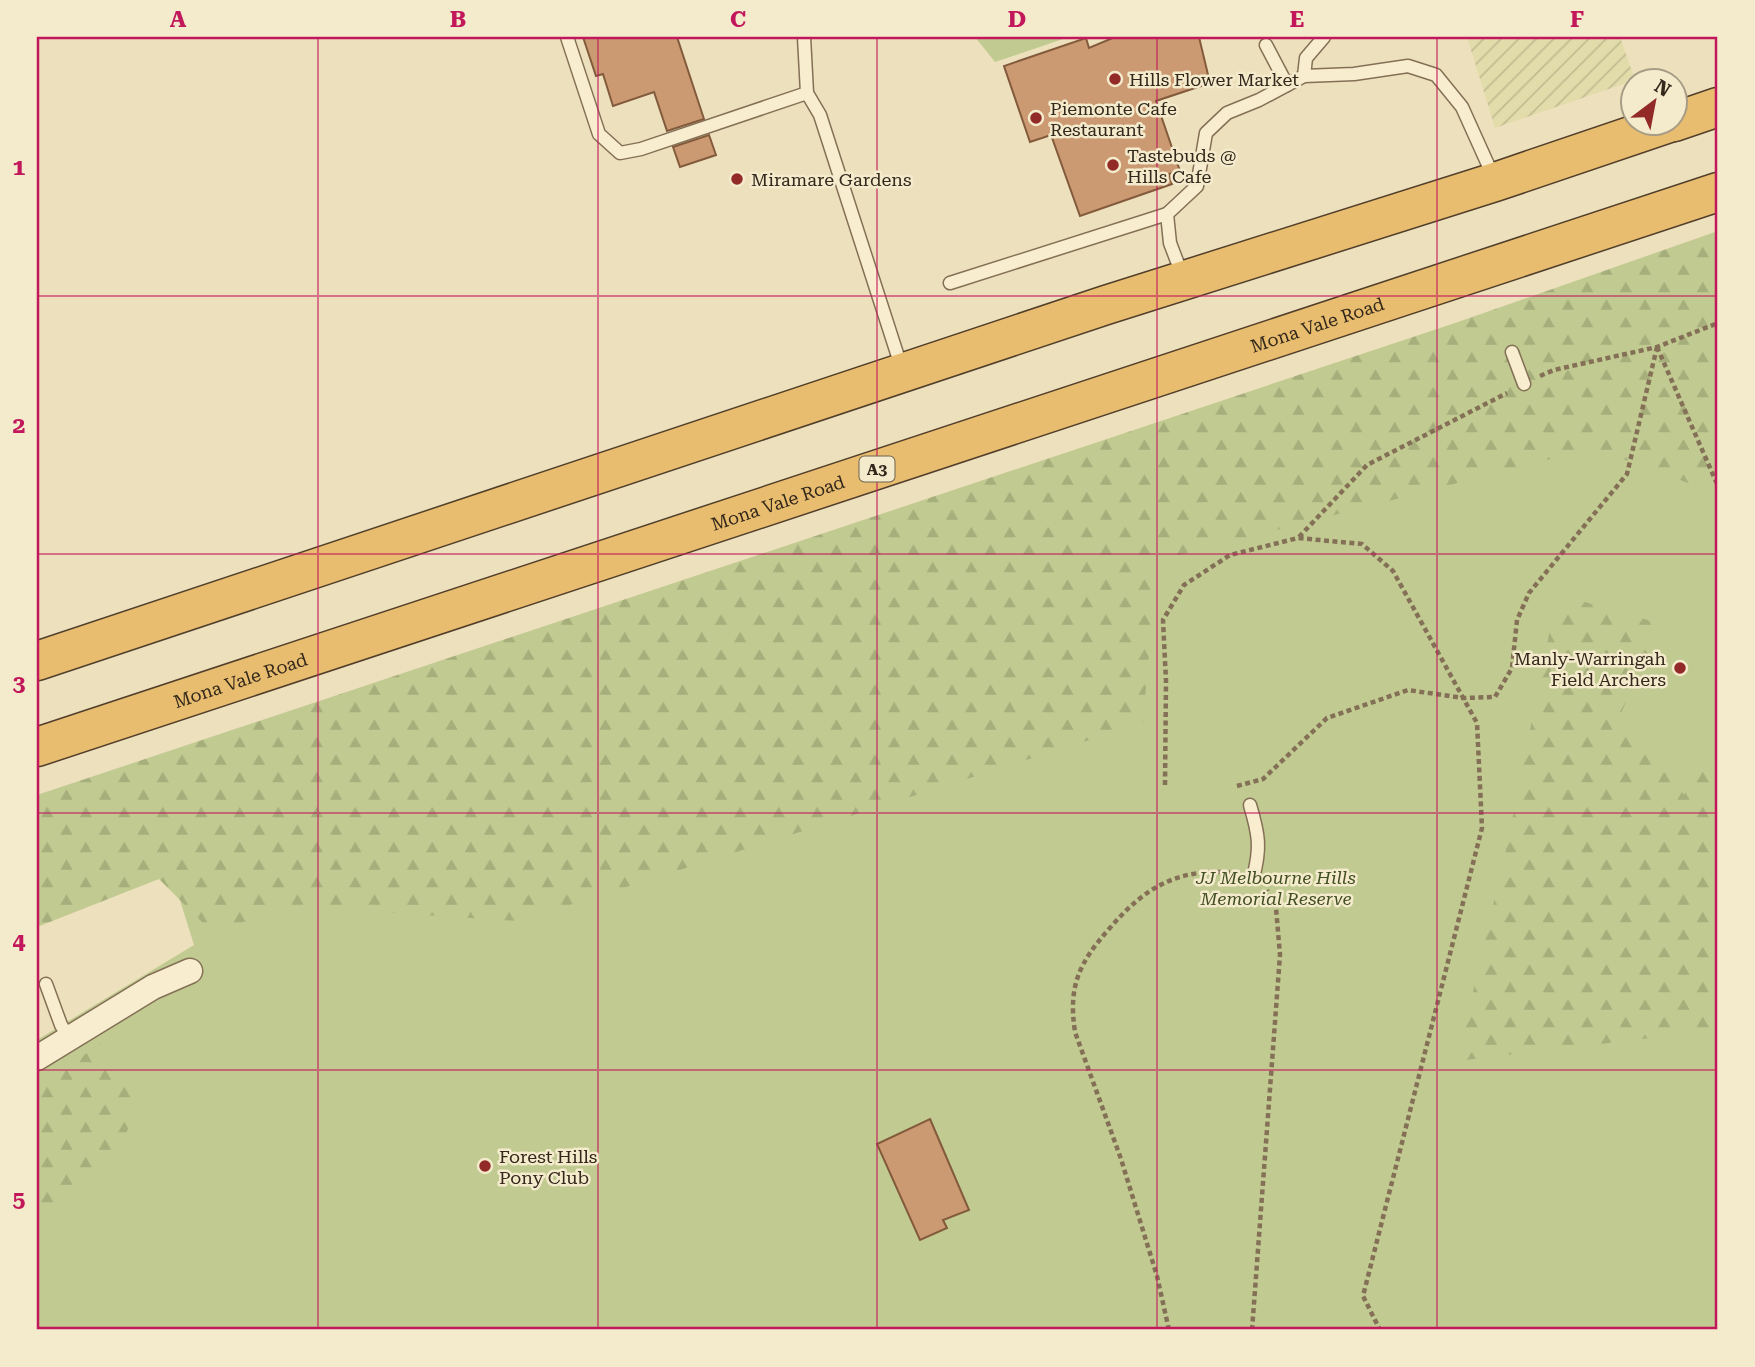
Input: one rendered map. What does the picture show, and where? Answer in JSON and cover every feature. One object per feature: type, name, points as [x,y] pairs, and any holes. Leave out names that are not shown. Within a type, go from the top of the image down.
[{"type":"highway","points":[[1688,117],[1718,107]]},
{"type":"highway","points":[[37,661],[903,372],[1631,136]]},
{"type":"highway","name":"Mona Vale Road","points":[[37,747],[1718,192]]},
{"type":"street","points":[[37,1058],[153,987],[190,971]]},
{"type":"lane","points":[[567,37],[599,134],[620,153],[641,149],[807,93]]},
{"type":"lane","points":[[804,37],[807,93],[820,115],[903,372]]},
{"type":"lane","points":[[1304,76],[1306,58],[1324,37]]},
{"type":"lane","points":[[1266,45],[1287,85]]},
{"type":"lane","points":[[950,283],[1167,214],[1197,186],[1206,133],[1227,113],[1259,100],[1304,76],[1354,74],[1408,66],[1436,75],[1462,107],[1495,182]]},
{"type":"lane","points":[[1167,214],[1170,243],[1184,280]]},
{"type":"lane","points":[[1512,352],[1524,384]]},
{"type":"lane","points":[[1250,805],[1260,847],[1253,878]]},
{"type":"lane","points":[[46,984],[61,1025],[69,1038]]},
{"type":"path","points":[[1298,538],[1367,465],[1524,384],[1553,370],[1657,346],[1718,323]]},
{"type":"path","points":[[1657,346],[1718,486]]},
{"type":"path","points":[[1237,786],[1264,779],[1327,718],[1408,690],[1463,698],[1495,697],[1511,668],[1517,620],[1529,593],[1627,474],[1657,346]]},
{"type":"path","points":[[1165,785],[1166,681],[1163,620],[1184,585],[1230,555],[1298,538],[1362,544],[1393,571],[1477,723],[1482,828],[1363,1296],[1380,1330]]},
{"type":"path","points":[[1169,1330],[1157,1276],[1121,1159],[1075,1032],[1073,993],[1084,960],[1131,903],[1154,888],[1192,874],[1220,872],[1253,878],[1265,886],[1276,908],[1280,955],[1252,1330]]},
{"type":"path","points":[[1374,1330],[1377,1324]]},
{"type":"shaded area","points":[[1467,37],[1620,37],[1630,66],[1618,66],[1618,86],[1495,128]]},
{"type":"green space","points":[[975,37],[1063,37],[1063,39],[995,62]]},
{"type":"green space","points":[[1718,231],[1718,494],[1593,448],[1157,561],[1143,723],[519,921],[298,907],[211,931],[159,879],[37,927],[37,795],[1458,322]]},
{"type":"green space","name":"JJ Melbourne Hills Memorial Reserve","points":[[1718,282],[1718,1330],[37,1330],[37,1040],[194,945],[144,785]]},
{"type":"green space","points":[[1557,594],[1662,624],[1621,713],[1684,795],[1718,729],[1718,1030],[1457,1061],[1508,841]]},
{"type":"green space","points":[[100,1044],[139,1107],[124,1137],[90,1173],[37,1216],[37,1087]]},
{"type":"building","points":[[583,37],[677,37],[704,119],[667,131],[654,92],[613,106],[603,74],[596,76]]},
{"type":"building","points":[[1115,37],[1199,37],[1210,83],[1156,101],[1180,171],[1169,174],[1172,184],[1080,216],[1051,135],[1030,142],[1004,66],[1086,38],[1089,48]]},
{"type":"building","points":[[709,135],[716,155],[680,167],[673,147]]},
{"type":"building","points":[[930,1119],[969,1210],[943,1220],[947,1228],[920,1240],[877,1144]]},
{"type":"place","name":"Hills Flower Market","points":[[1115,79]]},
{"type":"place","name":"Piemonte Cafe Restaurant","points":[[1036,118]]},
{"type":"place","name":"Tastebuds @ Hills Cafe","points":[[1113,165]]},
{"type":"place","name":"Miramare Gardens","points":[[737,179]]},
{"type":"place","name":"Manly-Warringah Field Archers","points":[[1680,668]]},
{"type":"place","name":"Forest Hills Pony Club","points":[[485,1166]]}]
